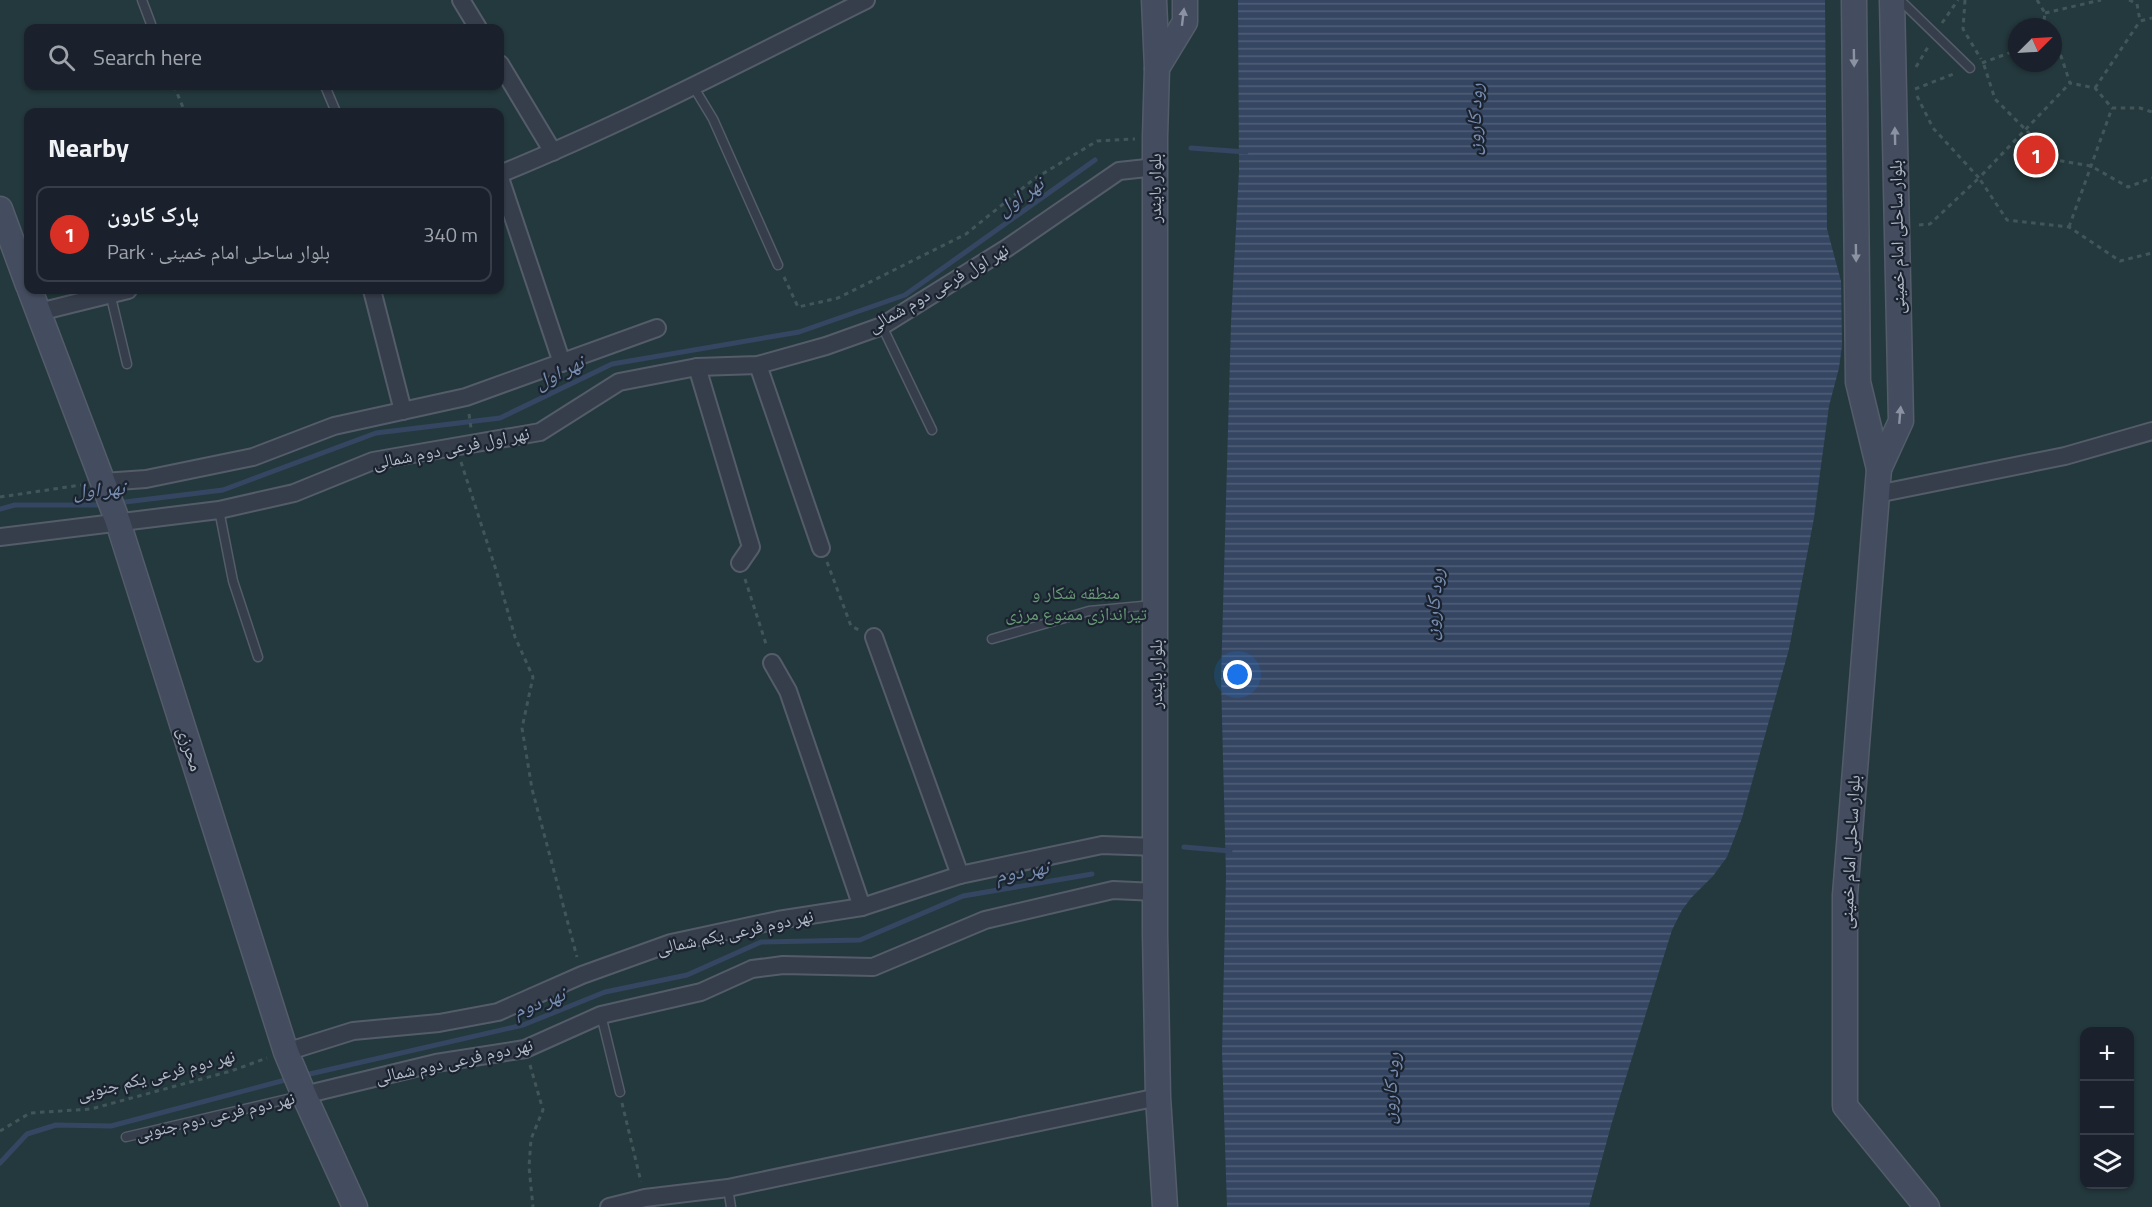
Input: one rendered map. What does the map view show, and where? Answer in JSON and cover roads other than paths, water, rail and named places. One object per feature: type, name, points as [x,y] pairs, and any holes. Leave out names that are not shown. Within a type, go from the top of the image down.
[{"type":"street","points":[[460,0],[475,24]]},
{"type":"street","points":[[504,174],[693,86],[866,0]]},
{"type":"street","name":"بلوار بایندر","points":[[1154,0],[1157,68],[1155,137],[1156,892],[1158,1097],[1165,1207]]},
{"type":"street","name":"بلوار بایندر","points":[[1157,68],[1185,22],[1185,0]]},
{"type":"street","name":"بلوار ساحلی امام خمینی","points":[[1854,0],[1858,382],[1879,469],[1845,895],[1845,1106],[1927,1207]]},
{"type":"street","name":"بلوار ساحلی امام خمینی","points":[[1879,469],[1901,421],[1892,0]]},
{"type":"street","points":[[504,71],[553,152]]},
{"type":"street","name":"نهر اول فرعی دوم شمالی","points":[[111,503],[219,510],[294,493],[373,460],[540,432],[619,382],[697,367],[758,365],[826,346],[882,326],[1007,248],[1119,171],[1156,167]]},
{"type":"street","points":[[504,188],[562,363]]},
{"type":"street","points":[[0,210],[24,274]]},
{"type":"street","points":[[35,301],[93,294]]},
{"type":"street","points":[[373,294],[403,411]]},
{"type":"street","name":"محرزی","points":[[35,301],[111,503],[289,1058],[355,1207]]},
{"type":"street","points":[[0,537],[111,503],[146,479],[253,457],[334,426],[466,397],[657,328]]},
{"type":"street","points":[[758,365],[821,548]]},
{"type":"street","points":[[697,367],[751,547],[740,563]]},
{"type":"street","points":[[1877,494],[2065,456],[2152,431]]},
{"type":"street","points":[[874,637],[960,874]]},
{"type":"street","points":[[772,663],[788,691],[862,907]]},
{"type":"street","name":"نهر دوم فرعی یکم شمالی","points":[[289,1058],[353,1032],[439,1023],[498,1012],[582,975],[671,943],[778,920],[862,907],[960,874],[1102,845],[1156,847]]},
{"type":"street","name":"نهر دوم فرعی دوم شمالی","points":[[302,1090],[525,1048],[601,1015],[701,992],[752,969],[783,965],[873,967],[985,920],[1113,890],[1156,892]]},
{"type":"street","points":[[609,1207],[728,1188],[1158,1097]]},
{"type":"lane","points":[[142,0],[151,24]]},
{"type":"lane","points":[[1900,0],[1970,68]]},
{"type":"lane","points":[[693,86],[713,119],[778,265]]},
{"type":"lane","points":[[327,90],[334,108]]},
{"type":"lane","points":[[110,294],[127,364]]},
{"type":"lane","points":[[882,326],[932,430]]},
{"type":"lane","points":[[219,510],[233,581],[258,657]]},
{"type":"lane","points":[[992,639],[1089,611],[1156,604]]},
{"type":"lane","points":[[601,1015],[620,1092]]},
{"type":"lane","name":"نهر دوم فرعی دوم جنوبی","points":[[126,1137],[302,1090]]},
{"type":"lane","points":[[728,1188],[731,1207]]},
{"type":"water","name":"رود کارون","points":[[1238,0],[1825,0],[1827,229],[1841,281],[1842,345],[1839,368],[1829,406],[1814,518],[1789,649],[1742,818],[1727,857],[1713,876],[1691,898],[1672,930],[1612,1122],[1589,1207],[1227,1207],[1222,1052],[1226,876],[1221,679],[1231,323],[1239,171]]},
{"type":"waterway","points":[[1191,148],[1246,152]]},
{"type":"waterway","name":"نهر اول","points":[[117,503],[223,490],[376,433],[500,418],[612,364],[799,332],[905,295],[1095,160]]},
{"type":"waterway","name":"نهر اول","points":[[0,509],[15,505],[105,505]]},
{"type":"waterway","points":[[1184,847],[1230,851]]},
{"type":"waterway","name":"نهر دوم","points":[[301,1076],[523,1025],[605,992],[687,975],[761,942],[860,940],[963,896],[1092,874]]},
{"type":"waterway","name":"نهر دوم","points":[[0,1163],[27,1134],[56,1125],[111,1126],[289,1079]]},
{"type":"place","name":"پارک کارون","points":[[2036,155]]},
{"type":"park label","name":"منطقه شکار و تیراندازی ممنوع مرزی","points":[[1076,603]]}]
